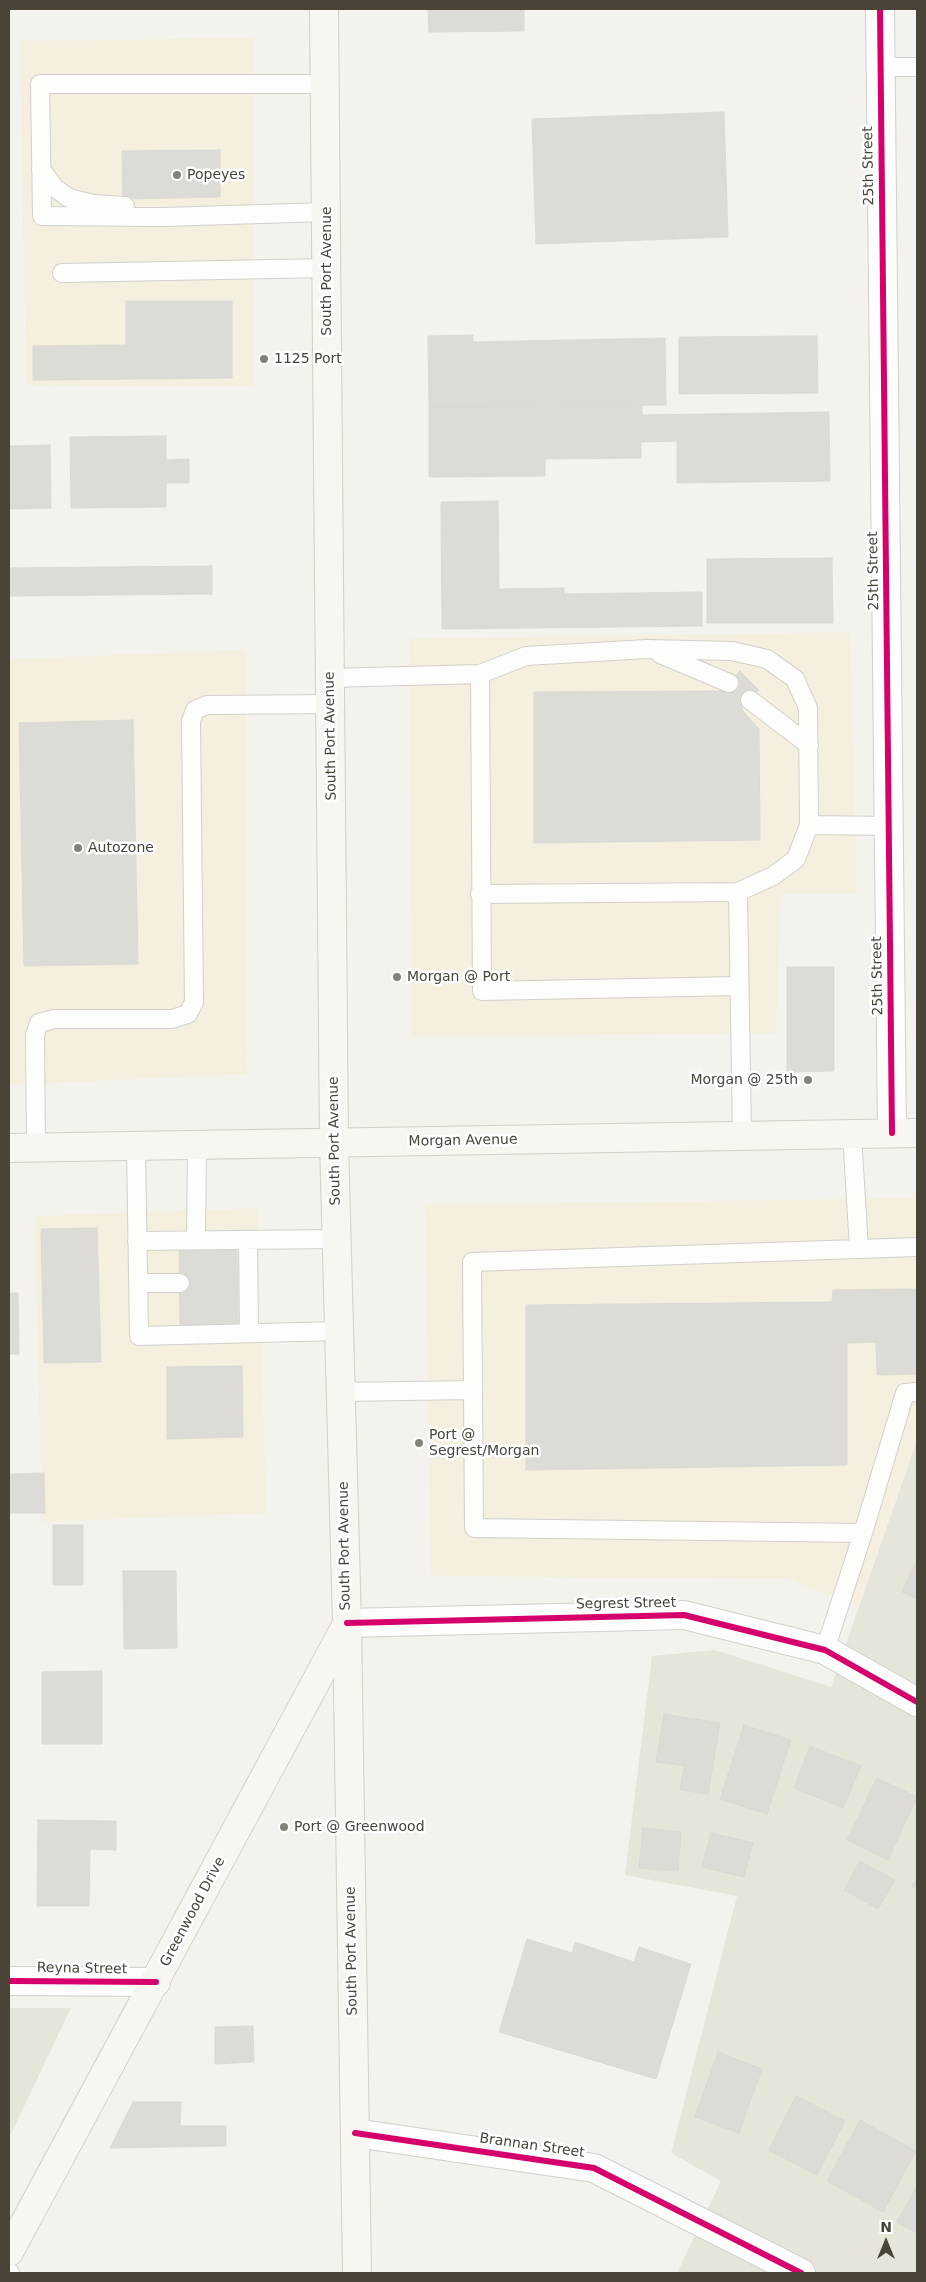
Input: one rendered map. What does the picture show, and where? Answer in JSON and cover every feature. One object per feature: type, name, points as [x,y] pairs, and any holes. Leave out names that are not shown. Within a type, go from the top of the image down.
[{"type":"main road","name":"South Port Avenue","points":[[324,9],[334,1143],[347,1623],[357,2273]]},
{"type":"main road","name":"Morgan Avenue","points":[[9,1148],[905,1133]]},
{"type":"main road","name":"Greenwood Drive","points":[[9,2252],[156,1982],[347,1623]]},
{"type":"street","name":"25th Street","points":[[880,9],[889,826],[905,1133]]},
{"type":"street","name":"Segrest Street","points":[[347,1623],[684,1615],[825,1650],[917,1702]]},
{"type":"street","name":"Reyna Street","points":[[9,1981],[156,1982]]},
{"type":"street","name":"Brannan Street","points":[[355,2133],[594,2168],[801,2273]]},
{"type":"lane","points":[[881,67],[917,66]]},
{"type":"lane","points":[[325,84],[40,84],[42,216],[222,216],[326,212]]},
{"type":"lane","points":[[41,169],[54,188],[69,198],[93,204],[117,206],[171,206],[222,216]]},
{"type":"lane","points":[[62,273],[326,268]]},
{"type":"lane","points":[[36,1148],[35,1035],[39,1022],[54,1019],[172,1019],[188,1014],[194,1002],[191,721],[195,710],[207,705],[480,674],[526,656],[647,649],[732,651],[767,659],[795,679],[808,708],[810,825],[796,859],[773,876],[738,892],[480,894]]},
{"type":"lane","points":[[647,649],[703,670],[729,683]]},
{"type":"lane","points":[[480,674],[482,991],[740,986]]},
{"type":"lane","points":[[750,700],[810,745]]},
{"type":"lane","points":[[810,825],[889,826]]},
{"type":"lane","points":[[738,892],[742,1136]]},
{"type":"lane","points":[[852,1134],[858,1249]]},
{"type":"lane","points":[[196,1240],[197,1145]]},
{"type":"lane","points":[[136,1147],[139,1336],[340,1331]]},
{"type":"lane","points":[[137,1241],[337,1239]]},
{"type":"lane","points":[[248,1240],[243,1282],[249,1332]]},
{"type":"lane","points":[[864,1533],[474,1528],[472,1262],[917,1247]]},
{"type":"lane","points":[[138,1283],[180,1283]]},
{"type":"lane","points":[[341,1392],[472,1390]]},
{"type":"lane","points":[[825,1650],[864,1533],[905,1394],[917,1392]]},
{"type":"shaded area","points":[[253,38],[254,386],[26,385],[20,41]]},
{"type":"shaded area","points":[[850,632],[857,893],[781,894],[776,1033],[412,1037],[409,639]]},
{"type":"shaded area","points":[[245,650],[247,1074],[9,1085],[9,659]]},
{"type":"shaded area","points":[[917,1198],[917,1440],[858,1607],[789,1579],[431,1576],[425,1205]]},
{"type":"shaded area","points":[[258,1208],[266,1513],[42,1522],[35,1216]]},
{"type":"shaded area","points":[[917,1440],[917,2273],[677,2273],[721,2181],[671,2153],[737,1896],[625,1875],[652,1656],[715,1650],[831,1687]]},
{"type":"shaded area","points":[[9,2008],[71,2008],[9,2138]]},
{"type":"building","points":[[428,9],[524,9],[524,31],[429,32]]},
{"type":"building","points":[[724,112],[728,237],[536,244],[532,119]]},
{"type":"building","points":[[220,150],[220,197],[123,199],[122,151]]},
{"type":"building","points":[[126,301],[232,301],[232,378],[33,380],[33,346],[126,345]]},
{"type":"building","points":[[473,335],[473,342],[665,338],[666,405],[429,407],[428,336]]},
{"type":"building","points":[[817,336],[818,393],[679,394],[679,337]]},
{"type":"building","points":[[642,405],[642,415],[829,412],[830,481],[677,483],[677,441],[641,442],[641,458],[545,459],[545,476],[429,477],[429,407]]},
{"type":"building","points":[[166,436],[166,460],[189,459],[189,483],[166,483],[166,507],[71,508],[70,437]]},
{"type":"building","points":[[50,445],[51,508],[9,509],[9,446]]},
{"type":"building","points":[[498,501],[499,589],[564,588],[564,594],[702,592],[702,626],[442,629],[441,502]]},
{"type":"building","points":[[832,558],[833,623],[707,623],[707,559]]},
{"type":"building","points":[[212,566],[212,594],[9,596],[9,568]]},
{"type":"building","points":[[740,671],[759,690],[741,709],[759,729],[760,840],[534,843],[534,692],[722,691]]},
{"type":"building","points":[[133,720],[138,964],[24,966],[19,723]]},
{"type":"building","points":[[787,967],[834,967],[834,1071],[787,1072]]},
{"type":"building","points":[[97,1228],[101,1362],[44,1363],[41,1229]]},
{"type":"building","points":[[179,1250],[237,1250],[238,1327],[180,1327]]},
{"type":"building","points":[[917,1289],[917,1374],[877,1375],[876,1342],[847,1343],[847,1465],[526,1470],[526,1305],[832,1302],[833,1290]]},
{"type":"building","points":[[9,1293],[18,1293],[19,1354],[9,1354]]},
{"type":"building","points":[[242,1366],[243,1437],[167,1439],[167,1367]]},
{"type":"building","points":[[44,1473],[45,1513],[9,1513],[9,1474]]},
{"type":"building","points":[[53,1525],[83,1525],[83,1585],[53,1585]]},
{"type":"building","points":[[917,1559],[917,1599],[902,1592]]},
{"type":"building","points":[[123,1571],[176,1571],[177,1648],[124,1649]]},
{"type":"building","points":[[102,1671],[102,1744],[42,1744],[42,1672]]},
{"type":"building","points":[[664,1714],[720,1723],[708,1794],[680,1790],[684,1766],[656,1762]]},
{"type":"building","points":[[744,1725],[791,1740],[767,1814],[720,1799]]},
{"type":"building","points":[[810,1746],[861,1766],[843,1808],[794,1788]]},
{"type":"building","points":[[877,1778],[917,1797],[888,1860],[847,1840]]},
{"type":"building","points":[[38,1820],[116,1821],[116,1850],[90,1849],[89,1906],[37,1906]]},
{"type":"building","points":[[643,1828],[681,1832],[678,1871],[639,1868]]},
{"type":"building","points":[[711,1833],[753,1843],[744,1877],[702,1867]]},
{"type":"building","points":[[860,1861],[895,1880],[878,1909],[844,1890]]},
{"type":"building","points":[[917,1877],[917,1889],[912,1886]]},
{"type":"building","points":[[527,1939],[572,1953],[575,1942],[634,1962],[639,1947],[691,1964],[656,2079],[499,2032]]},
{"type":"building","points":[[253,2026],[254,2062],[215,2064],[215,2027]]},
{"type":"building","points":[[718,2052],[762,2069],[739,2133],[695,2117]]},
{"type":"building","points":[[796,2096],[845,2121],[817,2175],[769,2150]]},
{"type":"building","points":[[133,2102],[181,2102],[180,2126],[226,2126],[226,2146],[110,2148]]},
{"type":"building","points":[[860,2120],[916,2151],[883,2212],[827,2181]]},
{"type":"building","points":[[917,2186],[917,2233],[897,2222]]},
{"type":"cycle path","points":[[880,9],[892,1133]]},
{"type":"cycle path","points":[[347,1623],[684,1615],[825,1650],[917,1702]]},
{"type":"cycle path","points":[[9,1981],[156,1982]]},
{"type":"cycle path","points":[[355,2133],[594,2168],[801,2273]]},
{"type":"place","name":"Popeyes","points":[[177,175]]},
{"type":"place","name":"1125 Port","points":[[264,359]]},
{"type":"place","name":"Autozone","points":[[78,848]]},
{"type":"place","name":"Morgan @ Port","points":[[397,977]]},
{"type":"place","name":"Morgan @ 25th","points":[[808,1080]]},
{"type":"place","name":"Port @ Segrest/Morgan","points":[[419,1443]]},
{"type":"place","name":"Port @ Greenwood","points":[[284,1827]]}]
